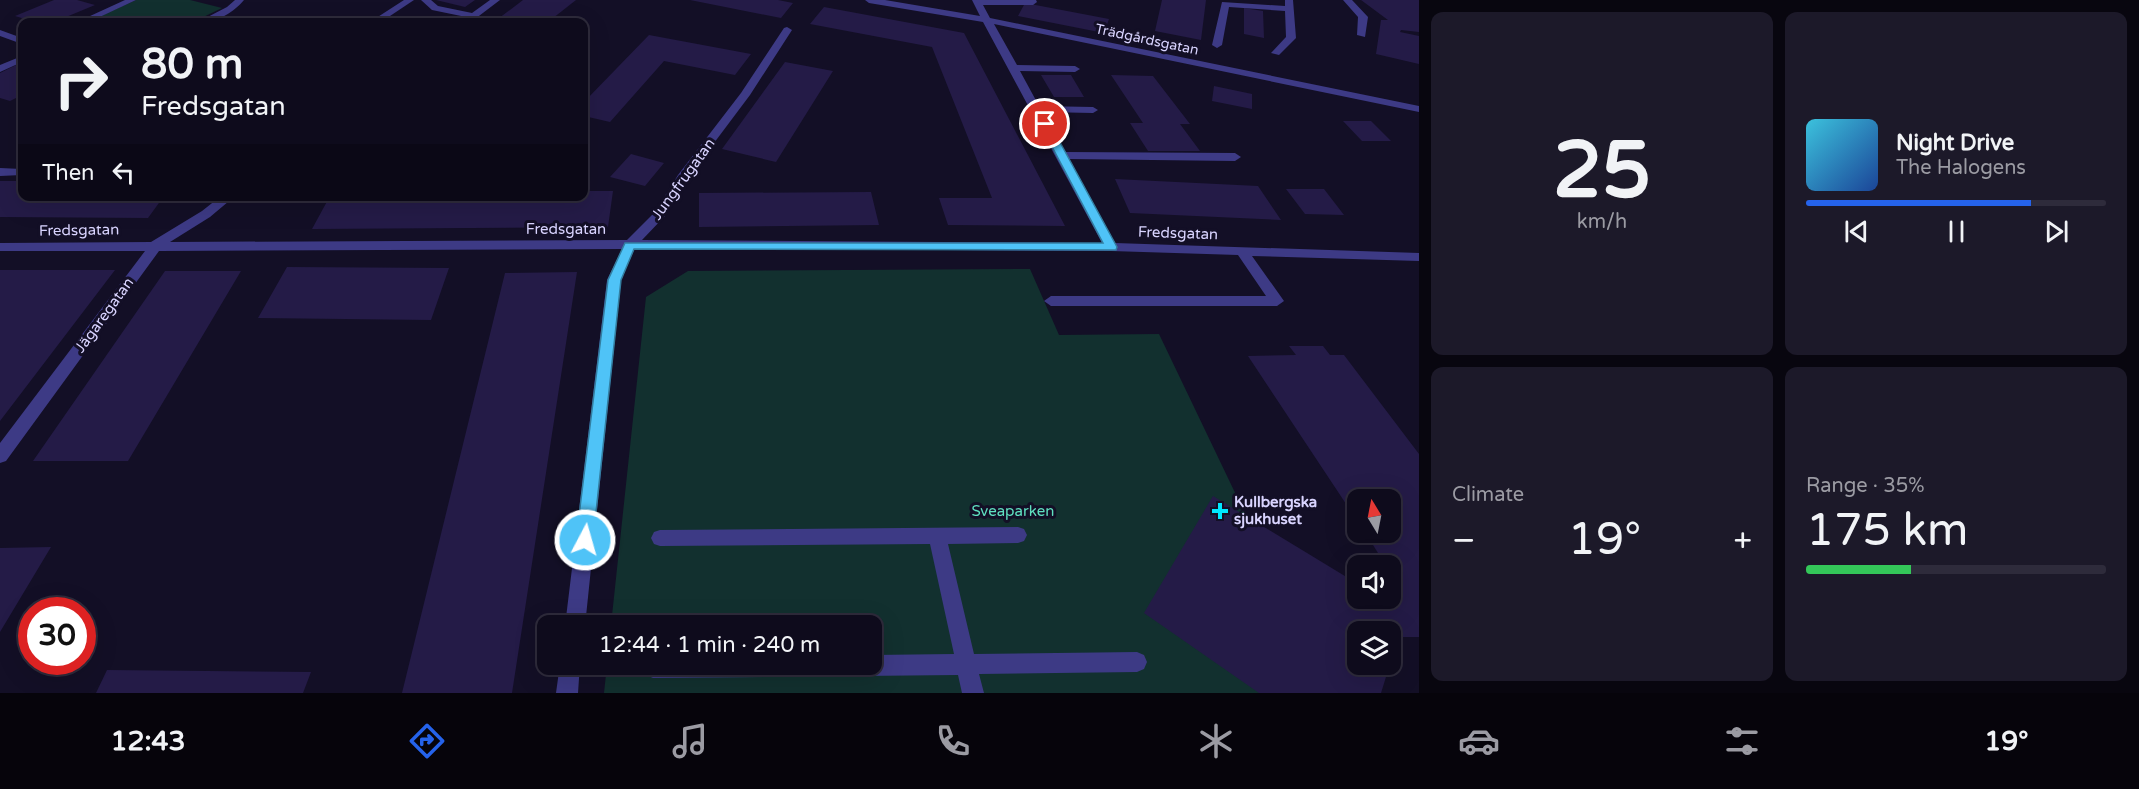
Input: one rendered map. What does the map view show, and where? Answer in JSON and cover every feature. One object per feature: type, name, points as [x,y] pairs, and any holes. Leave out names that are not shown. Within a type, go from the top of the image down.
[{"type":"street","points":[[91,18],[132,0]]},
{"type":"street","points":[[211,18],[230,9],[240,0]]},
{"type":"street","points":[[381,18],[410,0]]},
{"type":"street","points":[[425,0],[435,8],[464,18]]},
{"type":"street","points":[[473,18],[496,0]]},
{"type":"street","name":"Trädgårdsgatan","points":[[868,0],[988,20],[1419,110]]},
{"type":"street","points":[[1347,0],[1363,17],[1362,35]]},
{"type":"street","points":[[977,1],[1111,247]]},
{"type":"street","points":[[977,1],[1033,2]]},
{"type":"street","points":[[1217,45],[1225,4],[1289,4],[1291,38],[1276,53]]},
{"type":"street","name":"Jungfrugatan","points":[[576,615],[614,280],[630,245],[660,214],[682,178],[745,95],[787,30]]},
{"type":"street","points":[[0,33],[18,40]]},
{"type":"street","points":[[0,69],[18,61]]},
{"type":"street","points":[[1014,68],[1075,69]]},
{"type":"street","points":[[1036,109],[1093,110]]},
{"type":"street","points":[[1061,155],[1236,157]]},
{"type":"street","points":[[0,172],[18,172]]},
{"type":"street","name":"Jägaregatan","points":[[0,456],[156,245],[223,201]]},
{"type":"street","name":"Fredsgatan","points":[[0,247],[156,245],[1111,247],[1419,257]]},
{"type":"street","points":[[1051,302],[1277,301],[1242,252]]},
{"type":"street","points":[[660,538],[1017,535]]},
{"type":"street","points":[[937,536],[973,693]]},
{"type":"street","points":[[882,665],[1137,662]]},
{"type":"street","points":[[567,693],[569,675]]},
{"type":"green space","points":[[136,0],[190,0],[222,8],[201,18],[96,18]]},
{"type":"green space","name":"Sveaparken","points":[[1030,269],[1059,335],[1159,334],[1331,693],[604,693],[606,675],[882,675],[882,615],[612,615],[646,297],[688,271]]},
{"type":"building","points":[[54,0],[77,0],[95,5],[64,18],[15,16]]},
{"type":"building","points":[[436,0],[475,0],[465,7]]},
{"type":"building","points":[[523,0],[576,0],[553,18],[499,18]]},
{"type":"building","points":[[690,0],[778,0],[793,3],[781,18]]},
{"type":"building","points":[[1162,0],[1206,0],[1201,40],[1155,31]]},
{"type":"building","points":[[1361,0],[1419,0],[1419,32],[1401,30],[1400,32],[1419,36],[1419,64],[1376,54],[1381,20],[1388,20]]},
{"type":"building","points":[[1025,3],[1109,19],[1104,33],[1018,16]]},
{"type":"building","points":[[824,7],[964,33],[1065,226],[948,225],[939,198],[992,198],[932,47],[810,24]]},
{"type":"building","points":[[1244,8],[1263,11],[1264,38],[1244,34]]},
{"type":"building","points":[[649,35],[751,54],[735,75],[664,61],[610,122],[588,117],[588,98]]},
{"type":"building","points":[[785,62],[833,71],[776,162],[722,149]]},
{"type":"building","points":[[18,64],[18,97],[10,101],[0,98],[0,73]]},
{"type":"building","points":[[1041,75],[1071,75],[1084,97],[1054,97]]},
{"type":"building","points":[[1111,75],[1153,76],[1190,124],[1180,124],[1200,151],[1148,151],[1130,123],[1143,123]]},
{"type":"building","points":[[1214,86],[1252,94],[1252,109],[1212,101]]},
{"type":"building","points":[[1343,121],[1371,121],[1391,141],[1362,141]]},
{"type":"building","points":[[631,154],[664,163],[645,186],[610,177]]},
{"type":"building","points":[[1115,179],[1258,186],[1281,220],[1130,213]]},
{"type":"building","points":[[0,181],[18,181],[18,201],[160,201],[148,218],[0,217]]},
{"type":"building","points":[[1286,189],[1324,189],[1344,215],[1305,214]]},
{"type":"building","points":[[588,191],[613,191],[608,227],[312,229],[327,201],[588,201]]},
{"type":"building","points":[[871,192],[879,225],[699,227],[699,193]]},
{"type":"building","points":[[287,267],[449,268],[431,320],[258,318]]},
{"type":"building","points":[[0,270],[115,270],[0,421]]},
{"type":"building","points":[[165,271],[241,271],[128,461],[33,461]]},
{"type":"building","points":[[577,272],[512,693],[402,693],[505,273]]},
{"type":"building","name":"Kullbergska sjukhuset","points":[[1289,346],[1323,346],[1330,355],[1344,355],[1419,454],[1419,637],[1401,637],[1401,621],[1347,621],[1347,675],[1387,675],[1381,693],[1259,693],[1144,613],[1213,496],[1347,577],[1347,609],[1401,609],[1401,590],[1403,590],[1401,587],[1401,555],[1379,555],[1372,543],[1401,543],[1401,489],[1347,489],[1347,505],[1248,356],[1296,355]]},
{"type":"building","points":[[51,547],[21,597],[18,597],[18,602],[0,632],[0,548]]},
{"type":"building","points":[[107,670],[311,672],[303,693],[96,693]]},
{"type":"place","name":"Kullbergska sjukhuset","points":[[1220,511]]},
{"type":"route","points":[[585,540],[614,280],[630,245],[1111,247],[1045,124]]}]
